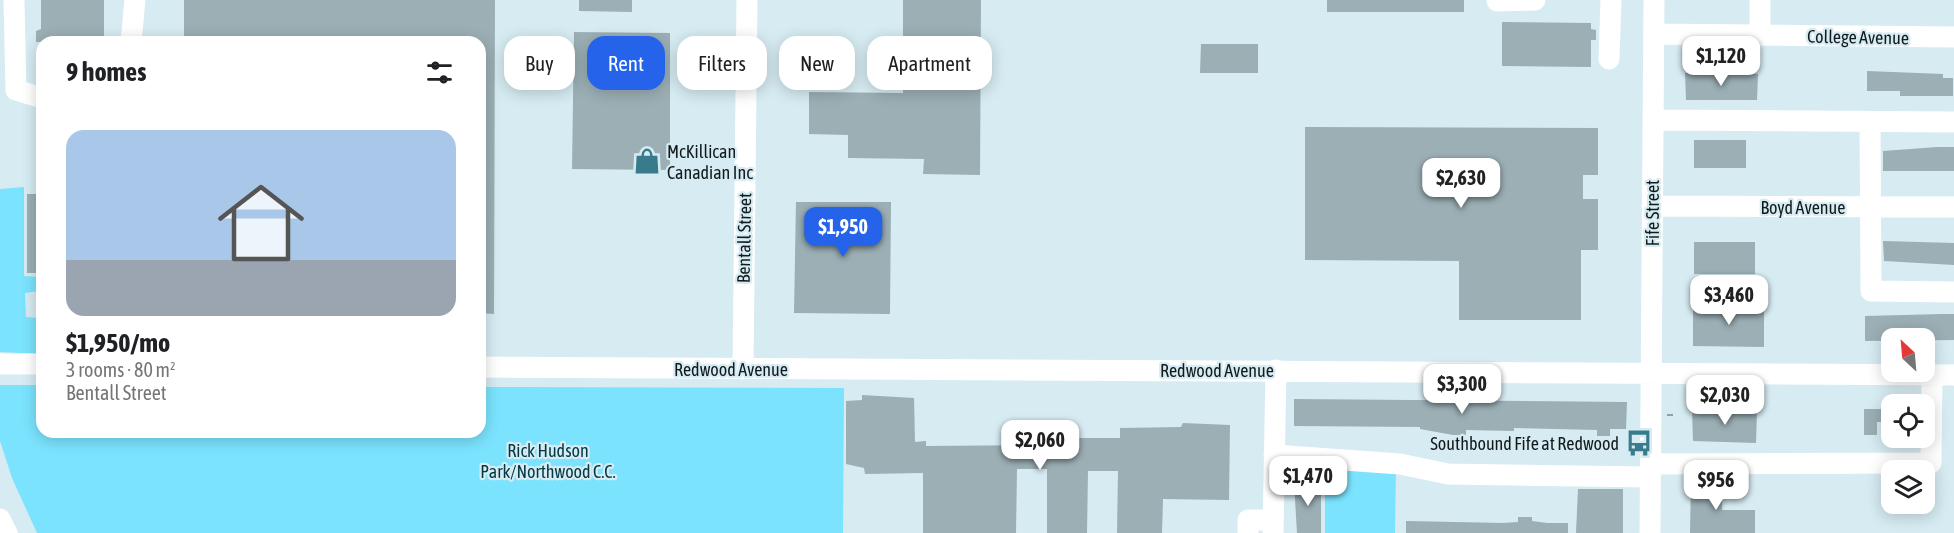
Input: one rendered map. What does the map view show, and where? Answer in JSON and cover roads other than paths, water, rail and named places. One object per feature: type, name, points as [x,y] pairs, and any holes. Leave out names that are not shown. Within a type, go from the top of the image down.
[{"type":"street","points":[[132,36],[135,0]]},
{"type":"street","name":"Bentall Street","points":[[743,369],[747,0]]},
{"type":"street","points":[[1497,1],[1534,0]]},
{"type":"street","points":[[1609,59],[1611,0]]},
{"type":"street","name":"Fife Street","points":[[1650,533],[1654,0]]},
{"type":"street","points":[[1760,0],[1760,36]]},
{"type":"street","points":[[10,1],[16,90],[36,96]]},
{"type":"street","name":"College Avenue","points":[[1654,34],[1954,37]]},
{"type":"street","points":[[1653,120],[1954,122]]},
{"type":"street","points":[[1870,122],[1871,291],[1954,292]]},
{"type":"street","name":"Boyd Avenue","points":[[1652,206],[1954,207]]},
{"type":"street","points":[[0,363],[36,364]]},
{"type":"street","name":"Redwood Avenue","points":[[486,367],[1881,375]]},
{"type":"street","points":[[1248,533],[1248,520],[1273,526],[1276,370]]},
{"type":"street","name":"Redwood Avenue","points":[[1935,375],[1954,375]]},
{"type":"street","points":[[1274,455],[1400,464],[1448,474],[1931,463],[1932,382]]},
{"type":"street","points":[[0,519],[7,533]]},
{"type":"place","name":"McKillican Canadian Inc","points":[[647,161]]},
{"type":"place","name":"Southbound Fife at Redwood","points":[[1639,443]]},
{"type":"park label","name":"Rick Hudson Park/Northwood C.C.","points":[[548,460]]}]
